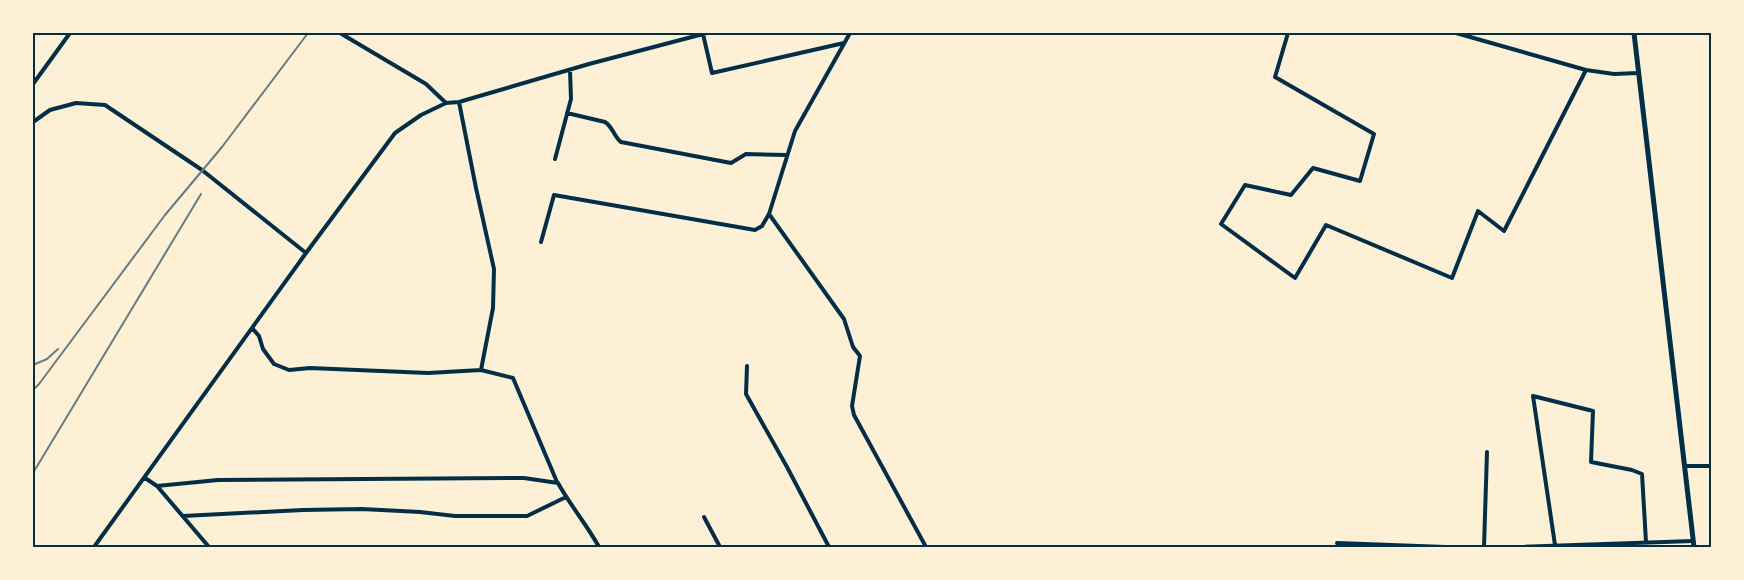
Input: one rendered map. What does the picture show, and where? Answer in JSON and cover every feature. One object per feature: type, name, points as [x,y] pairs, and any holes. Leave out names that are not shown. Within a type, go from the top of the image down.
[{"type":"main road","points":[[1634,33],[1694,544]]},
{"type":"street","points":[[33,84],[70,33]]},
{"type":"street","points":[[340,33],[426,84],[446,103]]},
{"type":"street","points":[[541,242],[554,195],[755,230],[762,226],[769,214],[795,131],[850,33]]},
{"type":"street","points":[[1288,33],[1275,77],[1374,134],[1360,181],[1313,168],[1291,195],[1245,185],[1221,224],[1295,278],[1326,225],[1452,278],[1478,211],[1504,231],[1586,70]]},
{"type":"street","points":[[1456,33],[1586,70],[1614,74],[1638,73]]},
{"type":"street","points":[[94,547],[306,253],[395,134],[421,115],[446,103],[459,102],[705,34],[712,73],[844,43]]},
{"type":"street","points":[[555,159],[571,99],[570,70]]},
{"type":"street","points":[[459,102],[494,269],[493,308],[481,370]]},
{"type":"street","points":[[33,122],[50,110],[76,103],[105,105],[202,170],[306,253]]},
{"type":"street","points":[[567,113],[609,124],[621,142],[731,163],[746,154],[787,154]]},
{"type":"street","points":[[769,214],[844,320],[853,347],[860,356],[852,406],[854,416],[926,547]]},
{"type":"street","points":[[252,328],[260,336],[263,349],[274,364],[289,370],[310,368],[428,373],[481,370],[513,378],[558,483],[599,547]]},
{"type":"street","points":[[747,366],[746,394],[829,547]]},
{"type":"street","points":[[1555,545],[1533,396],[1593,411],[1591,462],[1642,474],[1646,542]]},
{"type":"street","points":[[1484,547],[1487,452]]},
{"type":"street","points":[[1684,466],[1711,465]]},
{"type":"street","points":[[145,478],[158,486],[208,547]]},
{"type":"street","points":[[158,486],[218,480],[524,478],[558,483]]},
{"type":"street","points":[[183,516],[362,509],[455,516],[527,516],[566,497]]},
{"type":"street","points":[[704,517],[720,547]]},
{"type":"street","points":[[1517,547],[1646,542],[1694,544]]},
{"type":"street","points":[[1337,543],[1446,547]]},
{"type":"railway","points":[[33,390],[165,215],[222,147],[308,33]]},
{"type":"railway","points":[[33,473],[201,194]]},
{"type":"railway","points":[[33,365],[47,359],[58,349]]}]
